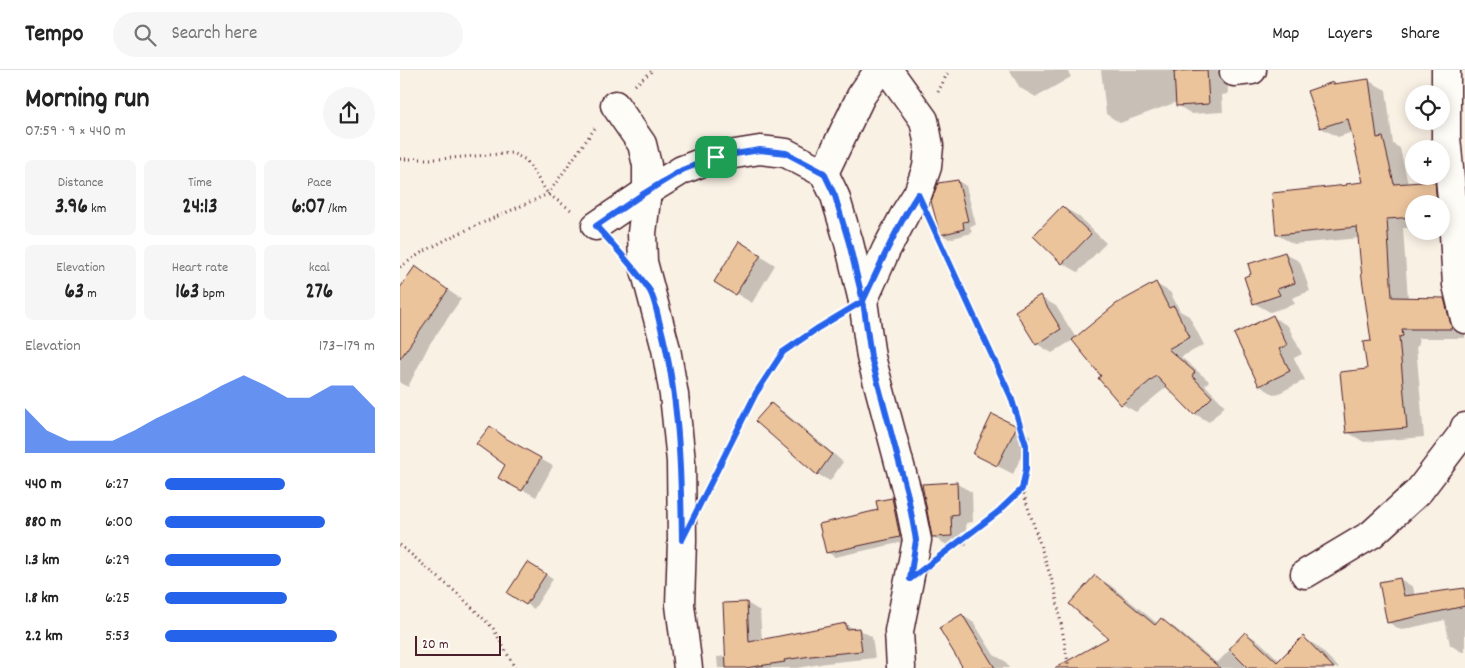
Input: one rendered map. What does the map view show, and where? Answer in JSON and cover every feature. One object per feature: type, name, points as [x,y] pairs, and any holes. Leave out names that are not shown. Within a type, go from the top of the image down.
[{"type":"street","points":[[824,173],[860,96],[879,70]]},
{"type":"street","points":[[863,301],[886,250],[918,194],[928,168],[929,146],[924,120],[888,70]]},
{"type":"street","points":[[1446,70],[1446,137],[1457,286],[1465,319]]},
{"type":"street","points":[[615,104],[642,144],[647,165],[647,191],[642,233],[644,262],[666,349],[674,395],[680,461],[682,540],[680,605],[688,668]]},
{"type":"street","points":[[596,226],[647,191],[682,170],[716,157],[760,150],[786,153],[824,173],[835,196],[849,243],[863,301],[871,357],[908,496],[916,540],[899,631],[901,668]]},
{"type":"street","points":[[1305,574],[1372,534],[1419,491],[1463,433],[1465,427]]},
{"type":"path","points":[[400,159],[439,159],[512,154],[526,160],[548,194],[596,226]]},
{"type":"path","points":[[400,268],[421,253],[453,236],[548,194]]},
{"type":"path","points":[[918,194],[1011,397],[1026,445],[1026,469],[1022,489],[1055,590],[1069,668]]},
{"type":"path","points":[[707,491],[756,393],[783,352],[863,301]]},
{"type":"path","points":[[910,579],[998,512],[1022,489]]},
{"type":"path","points":[[400,544],[458,594],[493,628],[514,668]]},
{"type":"building","points":[[1207,70],[1209,104],[1176,106],[1174,71]]},
{"type":"building","points":[[1369,79],[1377,138],[1383,137],[1394,184],[1435,185],[1436,195],[1405,195],[1405,218],[1387,219],[1392,297],[1444,298],[1452,329],[1402,329],[1403,336],[1399,337],[1407,428],[1346,433],[1340,372],[1367,369],[1363,342],[1371,341],[1357,227],[1276,235],[1272,193],[1363,182],[1348,119],[1320,128],[1307,91],[1333,82],[1333,84]]},
{"type":"building","points":[[958,180],[968,221],[963,222],[964,229],[940,235],[931,201],[938,183]]},
{"type":"building","points":[[1062,206],[1091,234],[1062,264],[1033,236]]},
{"type":"building","points":[[739,241],[761,255],[735,295],[714,282]]},
{"type":"building","points":[[1285,252],[1295,283],[1277,289],[1280,295],[1253,304],[1244,277],[1251,274],[1248,264]]},
{"type":"building","points":[[415,266],[448,290],[400,359],[400,288]]},
{"type":"building","points":[[1156,282],[1169,308],[1174,306],[1190,337],[1168,349],[1195,372],[1192,376],[1212,397],[1194,415],[1156,376],[1121,405],[1098,378],[1101,376],[1072,340],[1116,304]]},
{"type":"building","points":[[1040,295],[1061,329],[1036,345],[1015,311]]},
{"type":"building","points":[[1273,315],[1287,345],[1279,349],[1290,371],[1259,386],[1234,334]]},
{"type":"building","points":[[771,403],[832,454],[817,475],[755,421]]},
{"type":"building","points":[[992,414],[1017,426],[997,466],[973,454]]},
{"type":"building","points":[[490,426],[507,439],[541,458],[522,491],[498,478],[505,465],[476,444]]},
{"type":"building","points":[[957,482],[958,514],[951,515],[952,536],[932,537],[922,484]]},
{"type":"building","points":[[892,498],[900,537],[826,553],[819,524],[878,510],[876,501]]},
{"type":"building","points":[[527,562],[546,574],[526,605],[507,593]]},
{"type":"building","points":[[1095,575],[1155,625],[1161,618],[1220,668],[1055,668],[1108,638],[1069,604]]},
{"type":"building","points":[[1400,578],[1404,596],[1465,588],[1465,606],[1387,623],[1379,582]]},
{"type":"building","points":[[747,602],[749,642],[846,623],[846,629],[859,628],[862,651],[811,656],[745,668],[726,668],[723,603]]},
{"type":"building","points":[[962,614],[995,668],[963,668],[939,628]]},
{"type":"building","points":[[1245,632],[1277,662],[1303,636],[1334,668],[1248,668],[1229,649]]},
{"type":"route","points":[[716,157],[682,170],[596,226],[621,254],[651,293],[666,349],[674,395],[680,461],[682,540],[756,393],[783,352],[863,301],[871,357],[908,496],[916,540],[910,579],[998,512],[1022,489],[1026,469],[1026,445],[1011,397],[964,293],[918,194],[886,250],[863,301],[835,196],[824,173],[786,153],[760,150],[716,157]]}]
